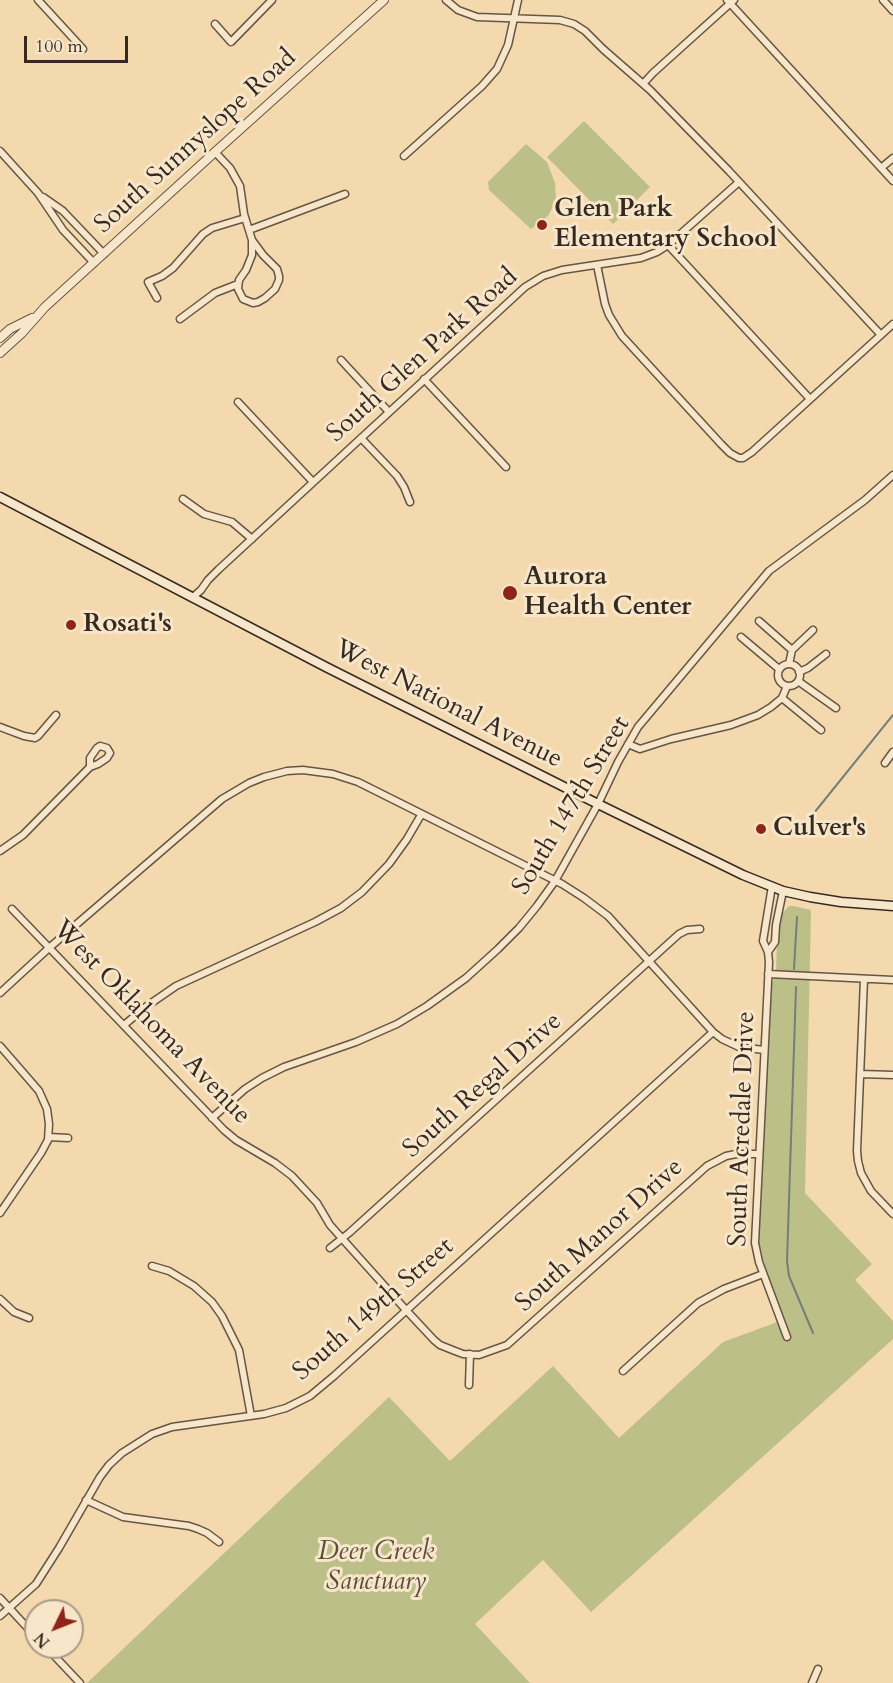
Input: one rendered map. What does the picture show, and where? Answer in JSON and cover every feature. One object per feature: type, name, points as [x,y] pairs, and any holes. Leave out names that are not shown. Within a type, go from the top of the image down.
[{"type":"main road","name":"West National Avenue","points":[[0,497],[326,667],[743,875],[783,891],[841,902],[893,906]]},
{"type":"street","points":[[38,0],[83,49]]},
{"type":"street","points":[[215,24],[231,42],[272,0]]},
{"type":"street","name":"South Sunnyslope Road","points":[[0,353],[22,333],[36,315],[384,0]]},
{"type":"street","points":[[446,0],[458,10],[477,17],[551,19],[566,21],[580,27],[643,84],[739,182],[881,335]]},
{"type":"street","points":[[404,156],[491,77],[504,57],[518,0]]},
{"type":"street","points":[[883,0],[893,11]]},
{"type":"street","points":[[643,84],[730,1],[893,181]]},
{"type":"street","points":[[0,151],[38,194],[63,230],[94,263]]},
{"type":"street","points":[[215,152],[236,176],[240,186],[253,250],[238,289],[243,299],[253,303],[265,298],[275,289],[279,280],[277,269],[252,240]]},
{"type":"street","points":[[881,168],[893,158]]},
{"type":"street","name":"South Glen Park Road","points":[[193,597],[208,580],[424,379],[534,281],[562,270],[641,258],[657,252],[668,245],[739,182]]},
{"type":"street","points":[[38,194],[63,211],[104,254]]},
{"type":"street","points":[[249,230],[345,194]]},
{"type":"street","points":[[157,298],[148,282],[173,268],[203,234],[212,228],[245,218]]},
{"type":"street","points":[[668,245],[810,399]]},
{"type":"street","points":[[597,265],[605,303],[622,336],[735,457],[741,458],[752,452],[893,324]]},
{"type":"street","points":[[180,319],[215,293],[238,284]]},
{"type":"street","name":"South Sunnyslope Road","points":[[0,338],[10,329],[36,315]]},
{"type":"street","points":[[341,360],[389,412]]},
{"type":"street","points":[[424,379],[506,467]]},
{"type":"street","points":[[238,402],[313,482]]},
{"type":"street","points":[[361,438],[397,476],[410,502]]},
{"type":"street","name":"South 147th Street","points":[[212,1118],[245,1089],[262,1078],[284,1067],[385,1030],[450,990],[483,963],[519,928],[555,881],[638,728],[769,571],[865,500],[893,475]]},
{"type":"street","points":[[183,499],[204,514],[232,522],[252,539]]},
{"type":"street","points":[[759,621],[792,650]]},
{"type":"street","points":[[789,664],[792,650],[813,630]]},
{"type":"street","points":[[741,637],[779,669]]},
{"type":"street","points":[[799,672],[826,654]]},
{"type":"street","points":[[789,664],[795,666],[799,672],[798,681],[794,685],[787,686],[781,683],[778,676],[779,669],[789,664]]},
{"type":"street","points":[[798,681],[836,708]]},
{"type":"street","points":[[628,744],[640,749],[731,725],[758,715],[782,698],[787,686]]},
{"type":"street","points":[[782,698],[821,730]]},
{"type":"street","points":[[0,727],[35,738],[56,715]]},
{"type":"street","points":[[885,763],[893,752]]},
{"type":"street","points":[[0,851],[32,827],[90,767]]},
{"type":"street","points":[[0,993],[222,799],[264,777],[294,770],[320,771],[346,777],[375,790],[585,898],[598,907],[713,1032],[739,1047],[764,1050]]},
{"type":"street","points":[[124,1025],[176,986],[315,922],[340,908],[362,892],[384,870],[397,854],[421,815]]},
{"type":"street","name":"South Acredale Drive","points":[[772,886],[763,942],[768,952],[768,974],[755,1243],[763,1274],[787,1337]]},
{"type":"street","name":"South Acredale Drive","points":[[768,952],[775,942],[783,891]]},
{"type":"street","name":"West Oklahoma Avenue","points":[[12,909],[212,1118],[236,1140],[292,1176],[317,1203],[330,1225],[342,1239],[440,1345],[470,1354]]},
{"type":"street","name":"South Regal Drive","points":[[330,1248],[649,961],[684,931],[700,929]]},
{"type":"street","points":[[768,974],[893,980]]},
{"type":"street","points":[[864,979],[857,1151],[865,1181],[893,1214]]},
{"type":"street","name":"South 149th Street","points":[[0,1616],[26,1594],[41,1576],[100,1477],[115,1459],[152,1434],[172,1427],[264,1414],[286,1408],[310,1396],[713,1032]]},
{"type":"street","points":[[0,1046],[39,1091],[47,1109],[49,1124],[49,1137],[0,1213]]},
{"type":"street","points":[[860,1074],[893,1076]]},
{"type":"street","points":[[49,1137],[68,1138]]},
{"type":"street","name":"South Manor Drive","points":[[470,1354],[479,1355],[494,1351],[515,1340],[707,1166],[726,1156],[758,1154]]},
{"type":"street","points":[[152,1266],[169,1271],[194,1286],[212,1302],[222,1316],[238,1350],[251,1416]]},
{"type":"street","points":[[623,1371],[698,1303],[724,1289],[763,1274]]},
{"type":"street","points":[[0,1299],[14,1312],[29,1318]]},
{"type":"street","points":[[469,1385],[470,1354]]},
{"type":"street","points":[[86,1500],[123,1517],[198,1528],[219,1542]]},
{"type":"street","points":[[0,1598],[24,1624]]},
{"type":"street","points":[[57,1659],[80,1683]]},
{"type":"street","points":[[812,1683],[819,1669]]},
{"type":"green space","points":[[584,121],[650,187],[613,224],[547,157]]},
{"type":"green space","points":[[526,144],[547,162],[555,183],[556,201],[548,216],[531,229],[489,190],[488,182]]},
{"type":"green space","name":"Deer Creek Sanctuary","points":[[789,906],[811,910],[805,1193],[872,1264],[855,1280],[893,1321],[893,1339],[591,1612],[543,1560],[475,1624],[530,1683],[87,1683],[389,1397],[450,1461],[553,1366],[619,1438],[723,1342],[783,1320],[761,1262],[758,1240],[771,984],[776,970],[780,922],[782,914]]},
{"type":"waterway","points":[[814,813],[893,715]]},
{"type":"waterway","points":[[794,969],[797,917]]},
{"type":"waterway","points":[[796,987],[787,1261],[789,1276],[813,1333]]},
{"type":"place","name":"Glen Park Elementary School","points":[[542,225]]},
{"type":"place","name":"Aurora Health Center","points":[[510,593]]},
{"type":"place","name":"Rosati's","points":[[71,625]]},
{"type":"place","name":"Culver's","points":[[761,829]]}]
